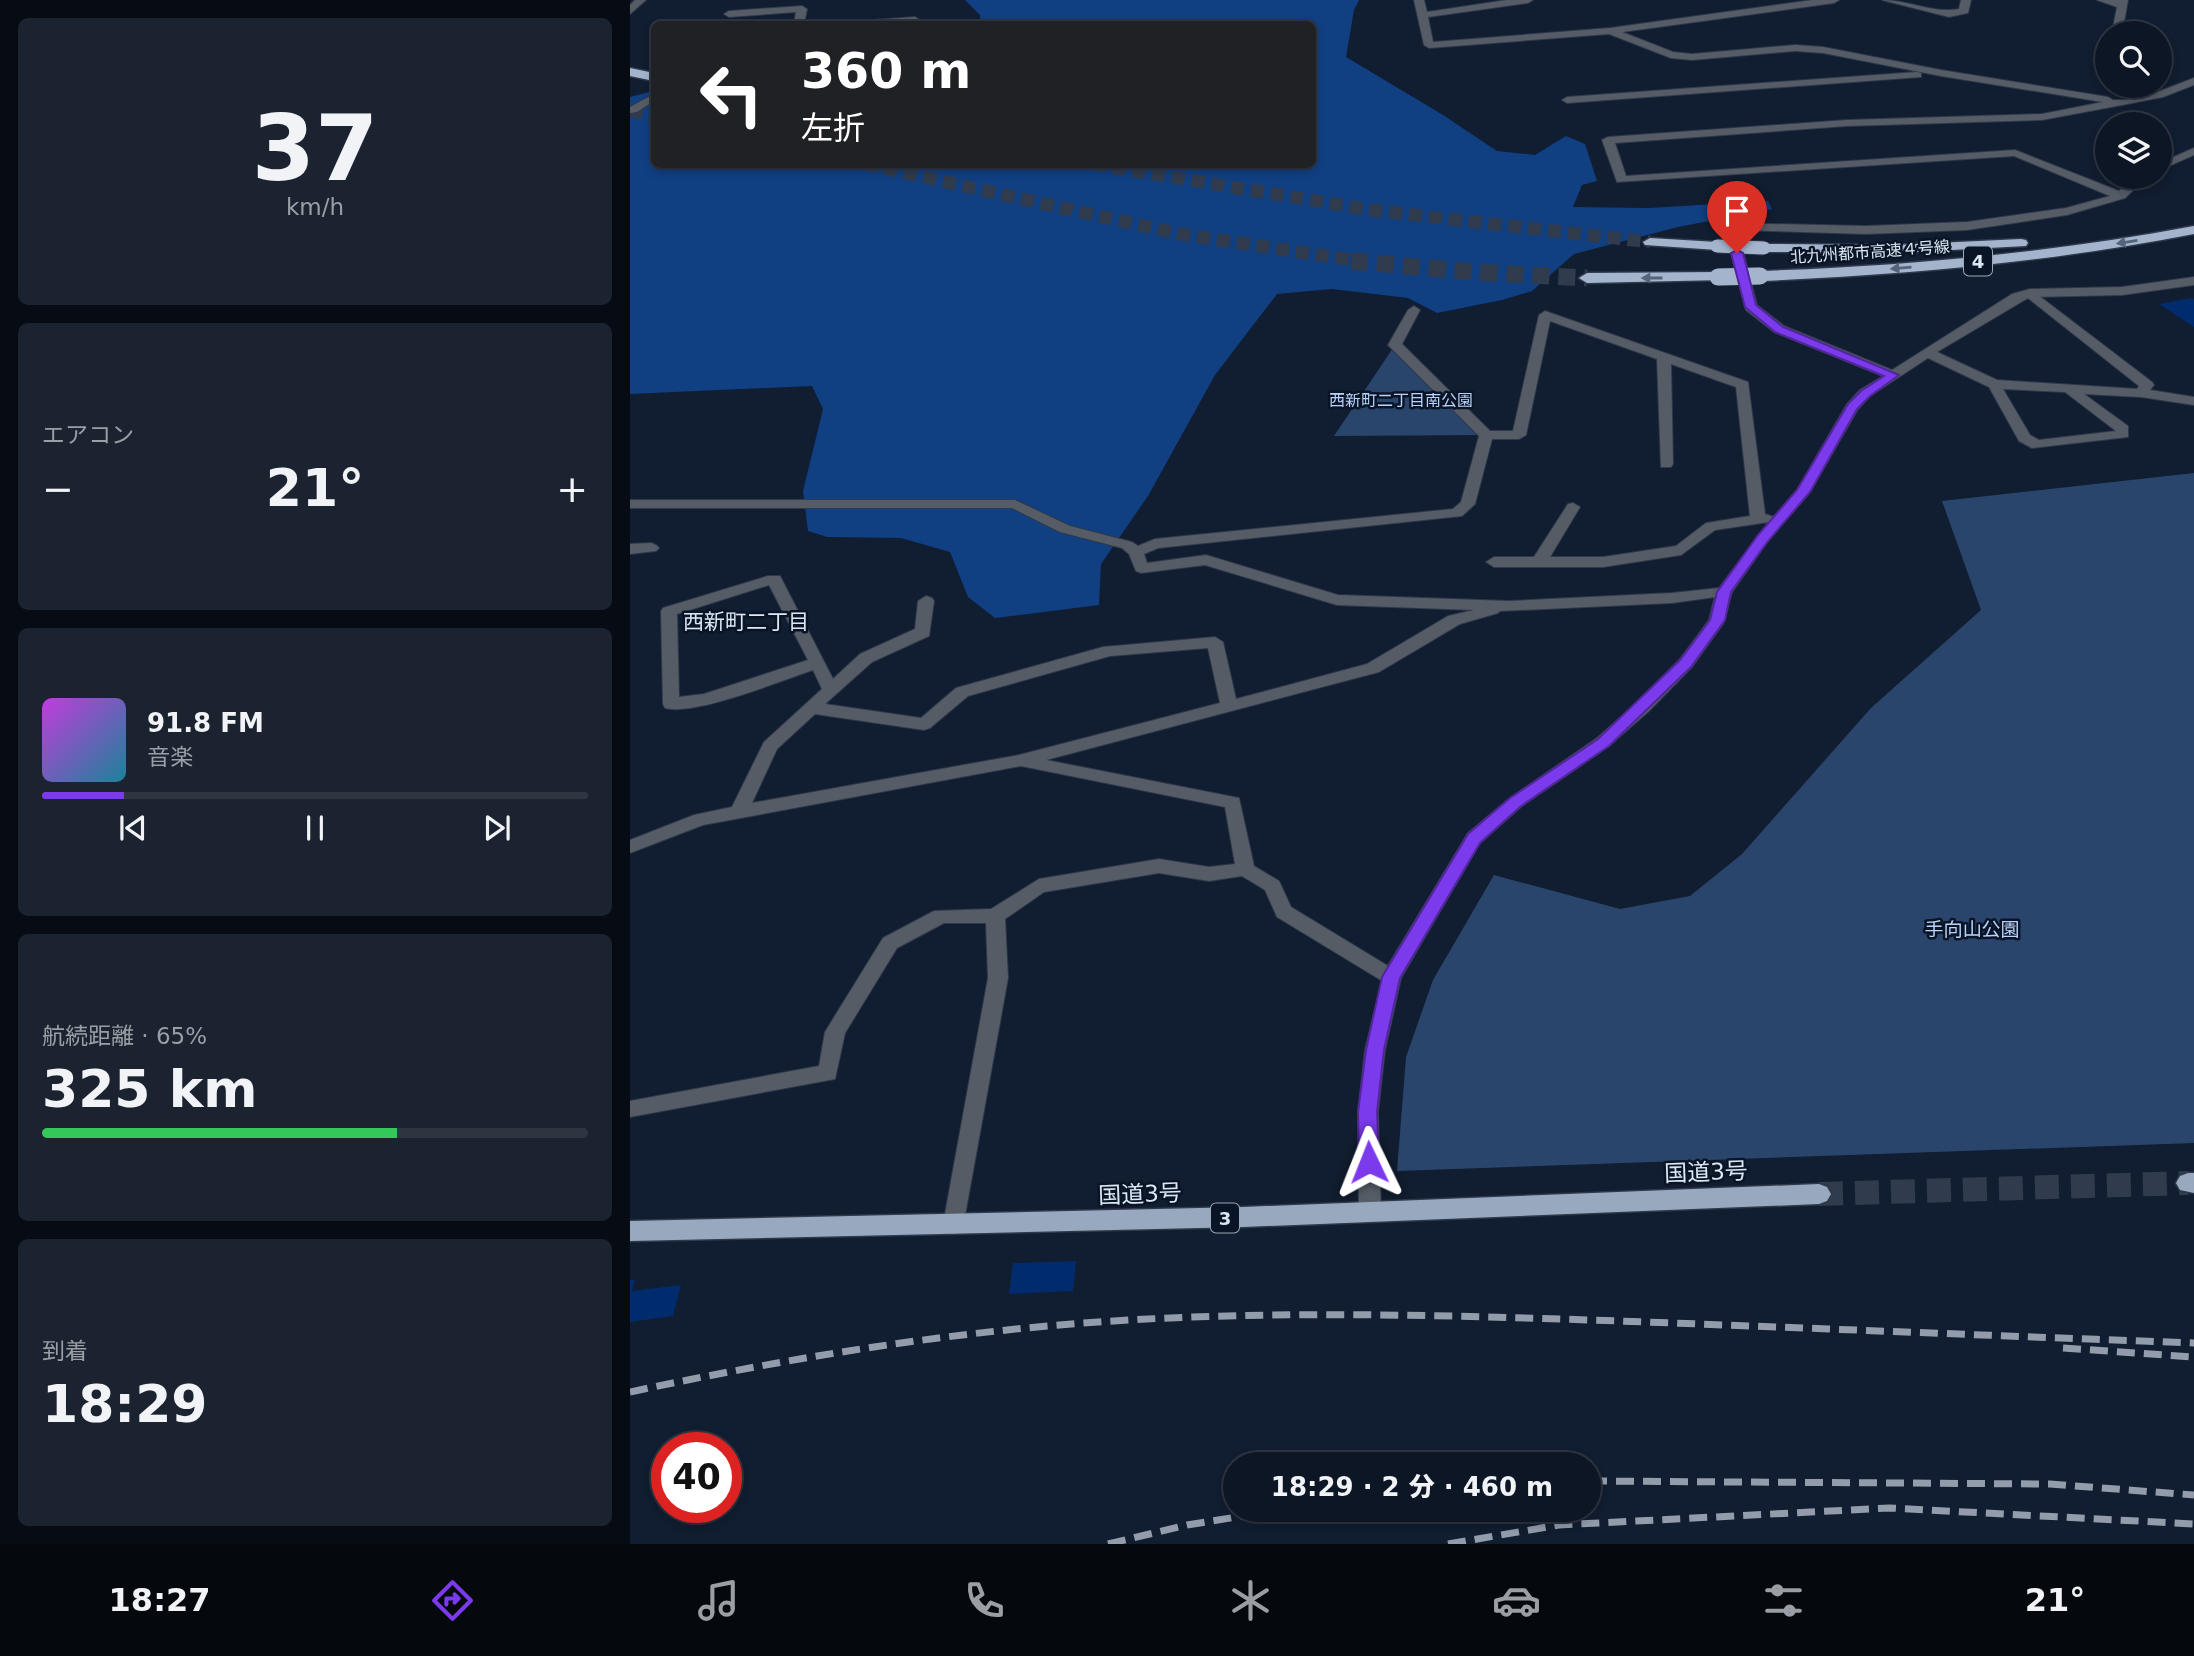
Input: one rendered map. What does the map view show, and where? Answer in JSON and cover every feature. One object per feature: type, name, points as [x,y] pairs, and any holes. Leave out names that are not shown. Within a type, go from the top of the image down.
[{"type":"highway","points":[[630,72],[651,76]]},
{"type":"highway","name":"北九州都市高速４号線","points":[[1650,242],[1764,248],[1895,250],[2004,244],[2112,232],[2194,217]]},
{"type":"highway","name":"北九州都市高速４号線","points":[[1587,278],[1760,276],[1944,265],[2094,248],[2194,230]]},
{"type":"highway","points":[[1944,265],[2048,265]]},
{"type":"highway","name":"国道3号","points":[[630,1231],[954,1225],[1819,1194]]},
{"type":"street","points":[[630,11],[640,0]]},
{"type":"street","points":[[726,21],[733,0]]},
{"type":"street","points":[[1419,0],[1429,45],[1610,31],[1834,0]]},
{"type":"street","points":[[1423,15],[1528,0]]},
{"type":"street","points":[[1886,0],[1949,15],[1964,10],[1966,0]]},
{"type":"street","points":[[2102,0],[2122,2],[2119,21]]},
{"type":"street","points":[[729,14],[802,9],[800,21]]},
{"type":"street","points":[[1610,31],[1671,55],[1692,57],[1795,48],[1823,50],[1941,73],[2122,102]]},
{"type":"street","points":[[1567,100],[1941,73]]},
{"type":"street","points":[[2121,197],[2015,153],[1621,180],[1608,140],[1847,123],[2042,117],[2149,99],[2174,92],[2194,81]]},
{"type":"street","points":[[633,110],[651,99]]},
{"type":"street","points":[[2172,161],[2194,151]]},
{"type":"street","points":[[1893,375],[1779,330],[1751,307],[1730,226],[1866,230],[1967,226],[2067,211],[2121,197],[2129,189]]},
{"type":"street","points":[[1370,1212],[1367,1112],[1375,1050],[1391,977],[1474,838],[1516,802],[1603,742],[1686,663],[1717,620],[1724,592],[1763,538],[1803,492],[1852,407],[1865,393],[2017,297],[2030,293],[2122,291],[2194,282]]},
{"type":"street","points":[[2030,293],[2147,385],[2141,393]]},
{"type":"street","points":[[1414,310],[1395,345],[1486,435],[1519,435],[1545,315],[1743,385],[1758,519]]},
{"type":"street","points":[[1927,354],[1994,384],[2141,393],[2194,401]]},
{"type":"street","points":[[1664,356],[1666,464]]},
{"type":"street","points":[[1994,384],[2024,438],[2037,446],[2123,434],[2123,429],[2068,388]]},
{"type":"street","points":[[1136,552],[1155,544],[1457,513],[1468,504],[1486,435]]},
{"type":"street","points":[[630,504],[1015,504],[1065,529],[1127,545],[1136,552],[1141,568],[1206,560],[1337,600],[1509,606],[1724,592]]},
{"type":"street","points":[[1539,562],[1573,507]]},
{"type":"street","points":[[1494,562],[1603,562],[1681,550],[1711,526],[1784,516]]},
{"type":"street","points":[[630,549],[651,548]]},
{"type":"street","points":[[817,663],[706,699],[671,704],[669,611],[774,579],[831,690]]},
{"type":"street","points":[[738,812],[769,746],[866,658],[923,632],[926,601]]},
{"type":"street","points":[[630,847],[700,819],[1019,761],[1373,668],[1454,620],[1509,606]]},
{"type":"street","points":[[811,708],[924,724],[962,692],[976,688],[1109,651],[1215,642],[1228,706]]},
{"type":"street","points":[[1019,761],[1233,802],[1245,869]]},
{"type":"street","points":[[630,1109],[828,1073],[835,1032],[890,943],[941,916],[995,916],[1039,886],[1159,866],[1209,874],[1245,869],[1272,886],[1284,912],[1391,977]]},
{"type":"street","points":[[954,1225],[998,978],[995,916]]},
{"type":"green space","name":"西新町二丁目南公園","points":[[1395,345],[1486,435],[1334,436]]},
{"type":"green space","name":"手向山公園","points":[[2194,473],[2194,1143],[1397,1171],[1406,1057],[1433,980],[1494,875],[1620,909],[1690,896],[1742,854],[1871,708],[1981,610],[1942,501]]},
{"type":"shaded area","points":[[965,0],[1359,0],[1354,10],[1346,57],[1497,151],[1535,155],[1566,136],[1585,144],[1597,181],[1582,185],[1573,207],[1648,208],[1768,201],[1772,209],[1678,227],[1574,254],[1532,291],[1437,313],[1408,298],[1332,289],[1277,294],[1215,375],[1148,496],[1101,564],[1099,605],[995,618],[968,597],[950,552],[901,538],[827,537],[808,531],[803,491],[823,409],[812,386],[630,394],[630,97],[651,93],[651,168],[1316,168],[1316,21],[980,21],[980,15]]},
{"type":"building","points":[[2192,298],[2194,327],[2159,304]]},
{"type":"building","points":[[1076,1261],[1073,1291],[1009,1294],[1013,1263]]},
{"type":"building","points":[[630,1280],[635,1280],[632,1291],[681,1285],[673,1316],[630,1322]]},
{"type":"tunnel","points":[[630,110],[651,115]]},
{"type":"tunnel","points":[[883,168],[1180,234],[1366,262]]},
{"type":"tunnel","points":[[1117,168],[1371,210],[1650,242]]},
{"type":"tunnel","points":[[1351,261],[1473,272],[1587,278]]},
{"type":"tunnel","points":[[1819,1194],[2188,1183]]},
{"type":"railway","points":[[630,1392],[804,1358],[921,1340],[1039,1327],[1163,1318],[1358,1315],[1488,1317],[2194,1343]]},
{"type":"railway","points":[[2063,1348],[2194,1357]]},
{"type":"railway","points":[[1601,1481],[2050,1484],[2194,1495]]},
{"type":"railway","points":[[1448,1544],[1559,1525],[1889,1508],[2194,1524]]},
{"type":"railway","points":[[1108,1544],[1223,1519]]},
{"type":"district","name":"西新町二丁目","points":[[746,622]]},
{"type":"route","points":[[1369,1162],[1367,1112],[1375,1050],[1391,977],[1474,838],[1516,802],[1603,742],[1686,663],[1717,620],[1724,592],[1763,538],[1803,492],[1852,407],[1865,393],[1893,375],[1779,330],[1751,307],[1737,253]]}]
